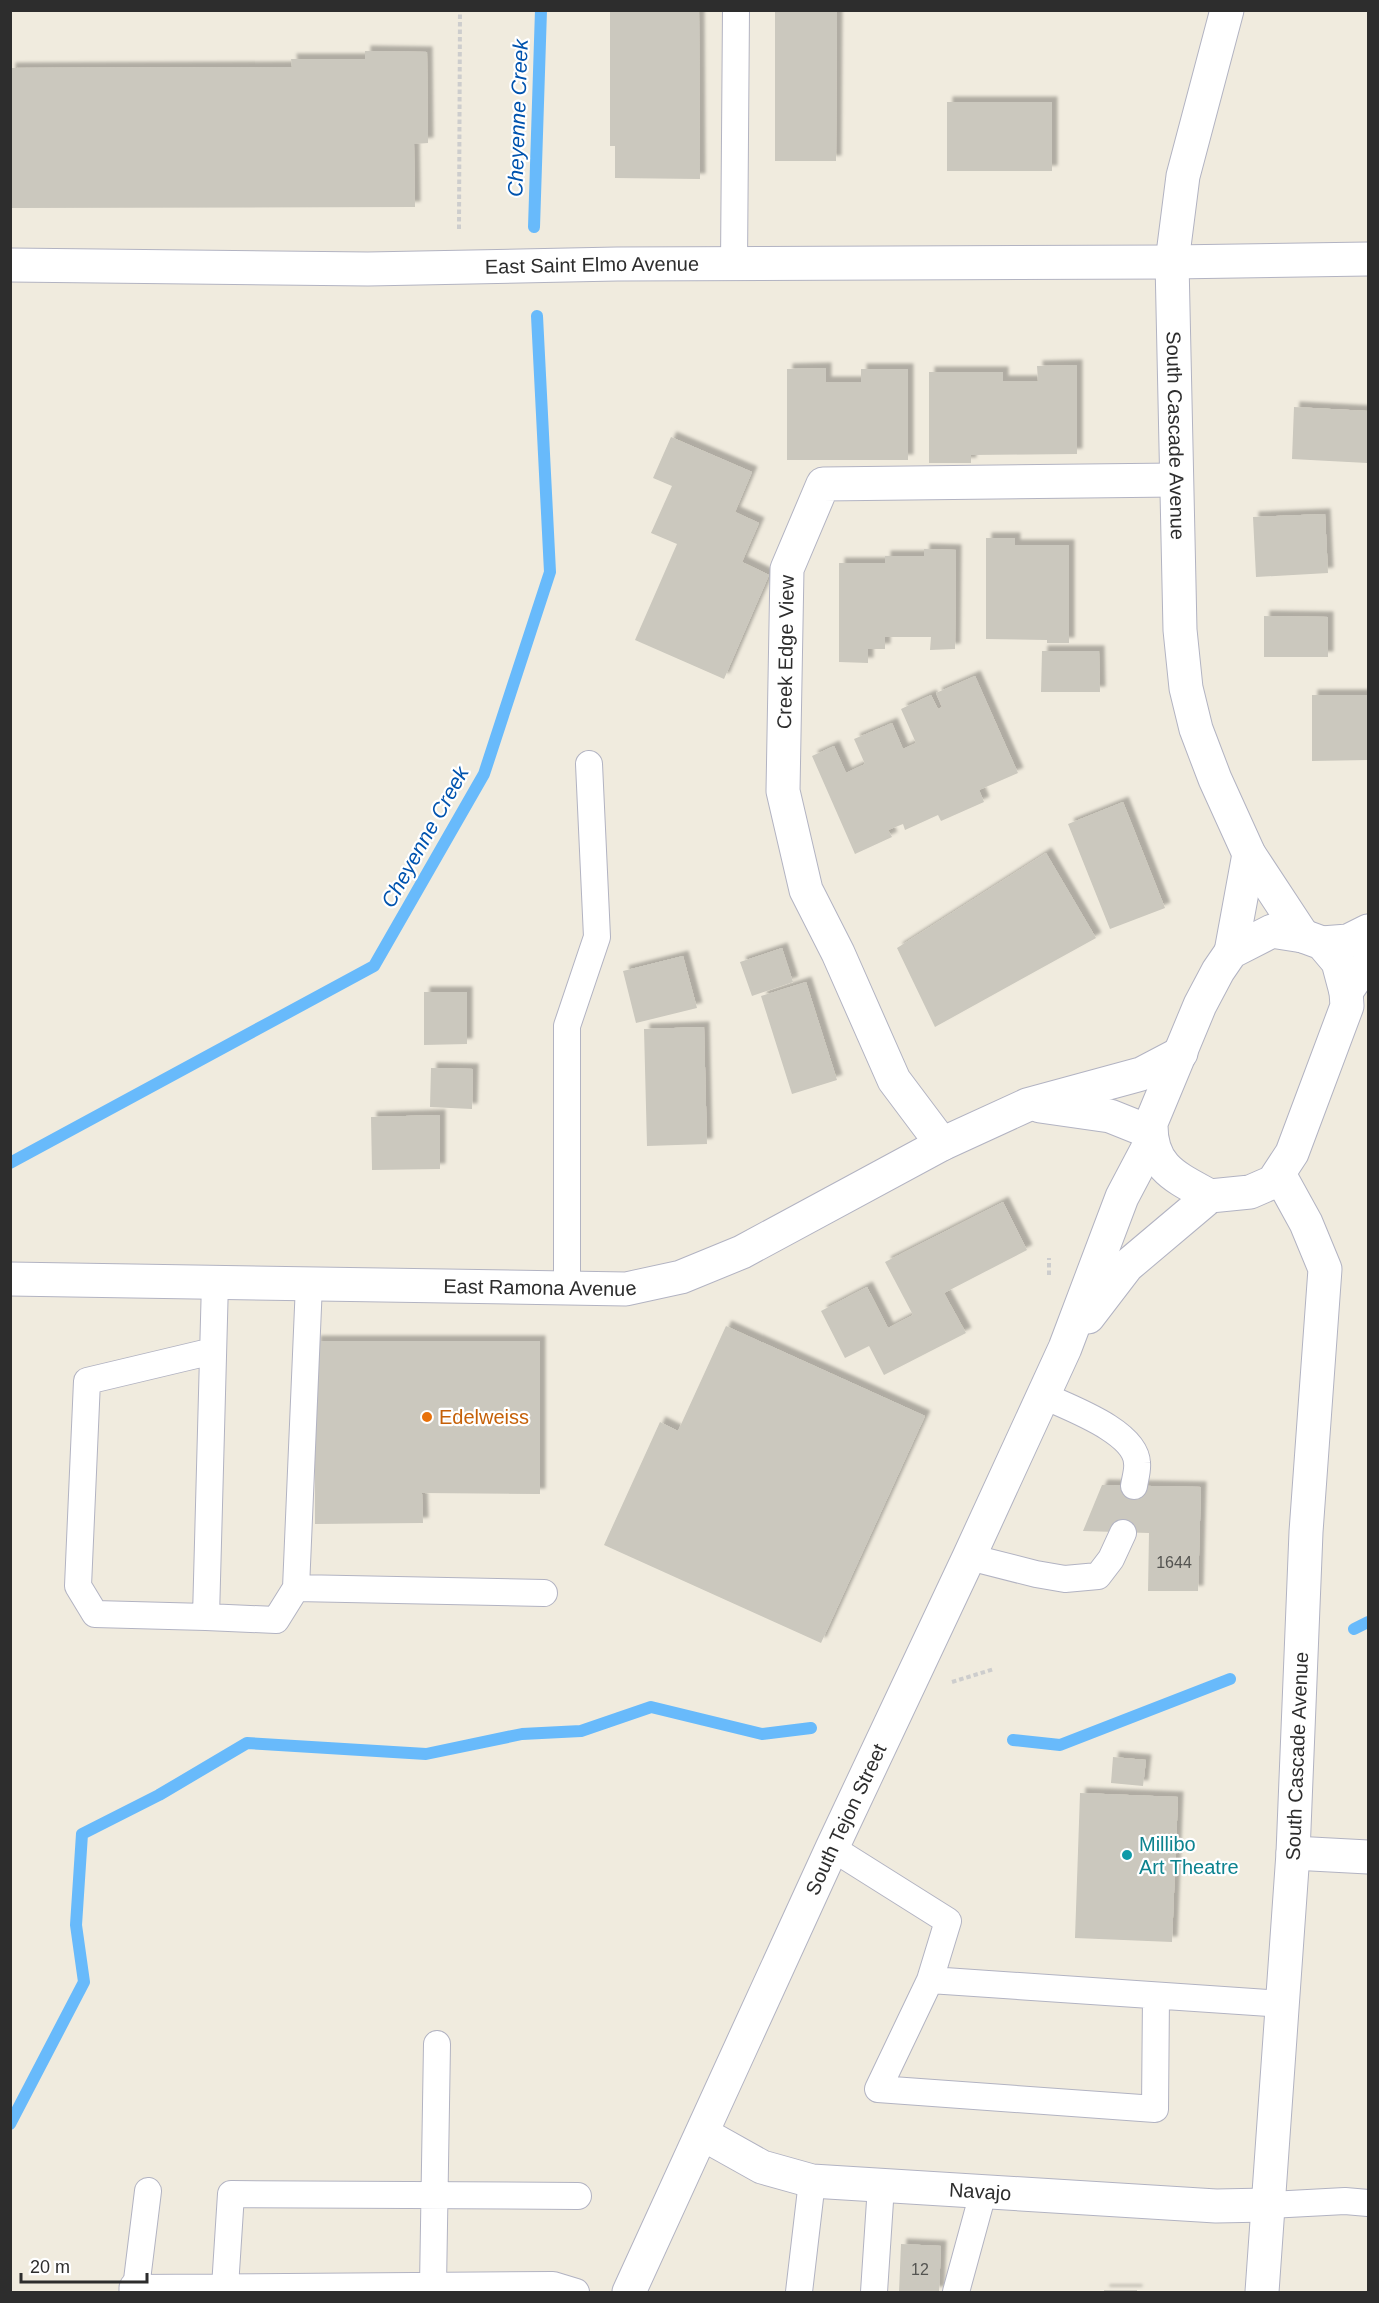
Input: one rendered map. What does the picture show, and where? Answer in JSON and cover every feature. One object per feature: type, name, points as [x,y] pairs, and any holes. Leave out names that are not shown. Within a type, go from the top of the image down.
[{"type":"street","name":"South Cascade Avenue","points":[[1227,10],[1183,176],[1172,262],[1180,630],[1186,688],[1204,751],[1248,854],[1312,940],[1338,962],[1346,992]]},
{"type":"street","name":"East Saint Elmo Avenue","points":[[10,265],[368,269],[1368,260]]},
{"type":"street","name":"Creek Edge View","points":[[942,1144],[894,1080],[838,953],[806,890],[783,791],[787,569],[823,484],[1176,480]]},
{"type":"street","points":[[1210,1196],[1186,1183],[1159,1161],[1151,1137],[1151,1123],[1200,1005],[1231,952],[1248,854]]},
{"type":"street","points":[[1231,952],[1272,931],[1312,940],[1348,941],[1368,931]]},
{"type":"street","points":[[1065,1347],[1127,1266],[1170,1227],[1210,1196],[1250,1192],[1274,1182],[1292,1153],[1347,1006],[1346,992],[1359,973],[1368,965]]},
{"type":"street","name":"East Ramona Avenue","points":[[10,1279],[626,1289],[681,1277],[742,1252],[942,1144],[1027,1105],[1141,1074],[1181,1053]]},
{"type":"street","points":[[1027,1105],[1110,1116],[1151,1137]]},
{"type":"street","points":[[1065,1347],[1122,1197],[1151,1137]]},
{"type":"street","name":"South Cascade Avenue","points":[[1262,2292],[1293,1853],[1306,1532],[1325,1269],[1306,1223],[1279,1174]]},
{"type":"street","name":"South Tejon Street","points":[[629,2292],[1065,1347]]},
{"type":"street","points":[[1293,1853],[1368,1857]]},
{"type":"street","name":"Navajo","points":[[703,2134],[762,2167],[812,2181],[1216,2206],[1268,2205]]},
{"type":"lane","points":[[734,264],[736,10]]},
{"type":"lane","points":[[567,1288],[567,1026],[597,937],[589,764]]},
{"type":"lane","points":[[206,1617],[215,1282]]},
{"type":"lane","points":[[213,1351],[87,1381],[78,1586],[95,1614],[276,1620],[296,1588],[309,1284]]},
{"type":"lane","points":[[1042,1395],[1100,1422],[1129,1443],[1138,1462],[1134,1486]]},
{"type":"lane","points":[[969,1557],[1065,1579],[1098,1576],[1111,1559],[1123,1533]]},
{"type":"lane","points":[[296,1588],[544,1593]]},
{"type":"lane","points":[[832,1848],[948,1921],[930,1980],[878,2090],[1155,2109],[1156,1996]]},
{"type":"lane","points":[[930,1980],[1282,2004]]},
{"type":"lane","points":[[433,2286],[437,2044]]},
{"type":"lane","points":[[799,2292],[812,2181]]},
{"type":"lane","points":[[874,2292],[880,2186]]},
{"type":"lane","points":[[148,2191],[136,2290],[553,2286],[576,2292]]},
{"type":"lane","points":[[956,2292],[983,2193]]},
{"type":"lane","points":[[225,2290],[231,2194],[578,2196]]},
{"type":"lane","points":[[1268,2205],[1345,2201],[1368,2203]]},
{"type":"path","points":[[460,10],[460,267]]},
{"type":"building","points":[[610,10],[699,10],[700,179],[615,178],[615,146],[610,146]]},
{"type":"building","points":[[775,10],[837,10],[836,161],[775,161]]},
{"type":"building","points":[[365,51],[427,52],[428,143],[414,144],[415,207],[10,208],[10,68],[292,67],[291,59],[365,59]]},
{"type":"building","points":[[947,102],[1052,102],[1052,171],[947,171]]},
{"type":"building","points":[[1077,365],[1077,454],[971,455],[971,463],[929,463],[929,372],[1003,372],[1003,381],[1038,381],[1037,366]]},
{"type":"building","points":[[826,368],[826,382],[861,382],[861,369],[908,369],[908,460],[787,460],[787,369]]},
{"type":"building","points":[[1294,407],[1368,411],[1367,463],[1292,459]]},
{"type":"building","points":[[671,437],[752,472],[735,512],[759,523],[742,562],[769,575],[724,679],[635,640],[677,544],[651,533],[672,486],[653,478]]},
{"type":"building","points":[[1325,514],[1328,573],[1256,577],[1253,517]]},
{"type":"building","points":[[986,538],[1015,538],[1015,545],[1069,545],[1069,643],[1047,643],[1047,640],[986,639]]},
{"type":"building","points":[[924,549],[956,550],[955,649],[930,650],[931,637],[885,637],[885,649],[868,649],[868,663],[839,662],[839,563],[885,563],[885,556],[924,556]]},
{"type":"building","points":[[1264,616],[1328,617],[1328,657],[1264,657]]},
{"type":"building","points":[[1042,651],[1099,651],[1100,692],[1041,692]]},
{"type":"building","points":[[975,676],[1018,773],[979,790],[984,802],[941,821],[938,815],[905,830],[903,824],[888,830],[892,837],[855,854],[812,756],[834,746],[846,773],[865,764],[854,739],[892,723],[903,749],[916,743],[901,709],[931,695],[938,709],[942,707],[936,693]]},
{"type":"building","points":[[1312,695],[1368,695],[1368,760],[1312,761]]},
{"type":"building","points":[[1123,802],[1165,908],[1110,929],[1068,824]]},
{"type":"building","points":[[1046,853],[1096,938],[935,1027],[897,948]]},
{"type":"building","points":[[782,948],[793,982],[752,996],[740,962]]},
{"type":"building","points":[[683,956],[697,1008],[636,1023],[623,971]]},
{"type":"building","points":[[806,982],[837,1080],[792,1094],[761,996]]},
{"type":"building","points":[[424,992],[467,992],[467,1044],[424,1045]]},
{"type":"building","points":[[704,1027],[707,1144],[647,1146],[644,1029]]},
{"type":"building","points":[[431,1068],[473,1069],[472,1109],[430,1107]]},
{"type":"building","points":[[440,1115],[440,1169],[372,1170],[371,1117]]},
{"type":"building","points":[[1003,1202],[1027,1250],[944,1293],[966,1333],[884,1375],[869,1346],[845,1358],[821,1311],[867,1287],[888,1328],[913,1315],[885,1262]]},
{"type":"building","points":[[726,1326],[925,1416],[821,1643],[604,1545],[660,1422],[678,1431]]},
{"type":"building","name":"Edelweiss","points":[[315,1341],[540,1341],[540,1494],[422,1493],[423,1523],[315,1524]]},
{"type":"building","points":[[1102,1485],[1201,1487],[1198,1591],[1148,1591],[1149,1533],[1083,1531]]},
{"type":"building","points":[[1113,1757],[1146,1760],[1143,1786],[1111,1783]]},
{"type":"building","name":"Millibo Art Theatre","points":[[1080,1793],[1178,1797],[1172,1942],[1075,1938]]},
{"type":"building","points":[[901,2244],[941,2246],[939,2292],[899,2292]]},
{"type":"building","points":[[1104,2290],[1137,2290],[1137,2292],[1104,2292]]},
{"type":"waterway","name":"Cheyenne Creek","points":[[534,227],[541,10]]},
{"type":"waterway","name":"Cheyenne Creek","points":[[10,1163],[374,966],[484,774],[550,572],[537,316]]},
{"type":"waterway","points":[[1354,1629],[1368,1622]]},
{"type":"waterway","points":[[1013,1740],[1060,1745],[1230,1679]]},
{"type":"waterway","points":[[10,2124],[84,1982],[76,1925],[82,1834],[159,1795],[247,1743],[426,1754],[522,1734],[581,1731],[651,1707],[762,1734],[811,1728]]},
{"type":"place","name":"Edelweiss","points":[[427,1417]]},
{"type":"place","name":"Millibo Art Theatre","points":[[1127,1855]]}]
